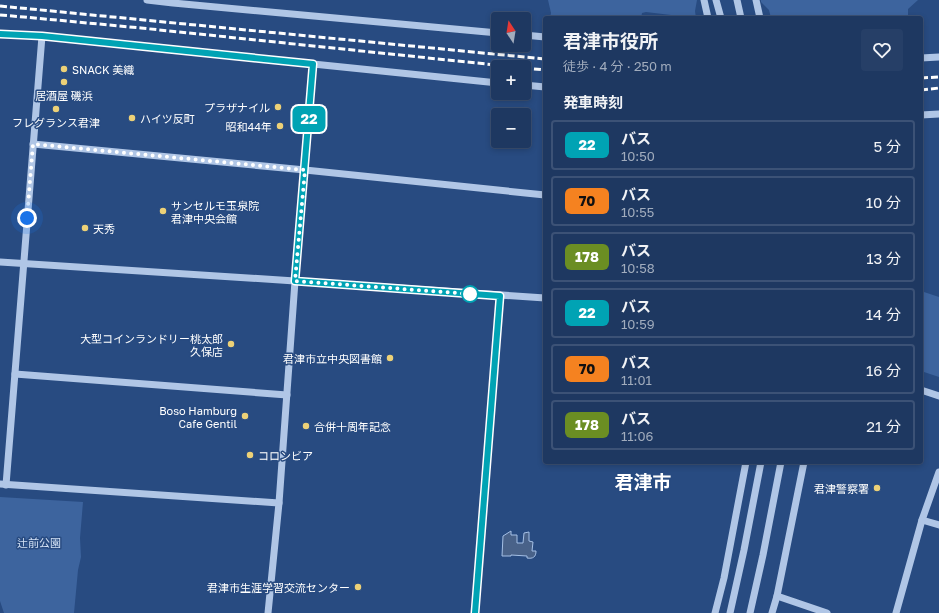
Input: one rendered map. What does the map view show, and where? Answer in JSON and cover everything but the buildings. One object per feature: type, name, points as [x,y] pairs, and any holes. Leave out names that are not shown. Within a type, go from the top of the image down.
[{"type":"street","points":[[147,0],[491,31]]},
{"type":"street","points":[[704,0],[708,16]]},
{"type":"street","points":[[716,0],[720,16]]},
{"type":"street","points":[[737,0],[741,16]]},
{"type":"street","points":[[756,0],[760,16]]},
{"type":"street","points":[[0,34],[42,36],[491,82]]},
{"type":"street","points":[[42,36],[15,374],[3,484],[279,503]]},
{"type":"street","points":[[531,36],[543,37]]},
{"type":"street","points":[[923,58],[939,57]]},
{"type":"street","points":[[268,613],[279,503],[313,64]]},
{"type":"street","points":[[531,86],[543,87]]},
{"type":"street","points":[[923,115],[939,114]]},
{"type":"street","points":[[33,144],[543,195]]},
{"type":"street","points":[[0,262],[543,298]]},
{"type":"street","points":[[475,613],[500,296]]},
{"type":"street","points":[[15,374],[287,395]]},
{"type":"street","points":[[923,391],[939,396]]},
{"type":"street","points":[[715,613],[724,578],[746,464]]},
{"type":"street","points":[[730,613],[761,464]]},
{"type":"street","points":[[750,613],[781,464]]},
{"type":"street","points":[[772,613],[777,596],[804,464]]},
{"type":"street","points":[[896,613],[922,520],[939,472]]},
{"type":"street","points":[[922,520],[939,525]]},
{"type":"street","points":[[777,596],[828,613]]},
{"type":"green space","points":[[548,0],[697,0],[696,16],[679,16],[646,12],[642,13],[641,16],[550,16]]},
{"type":"green space","points":[[761,0],[918,0],[908,9],[908,16],[770,16],[769,10],[761,2]]},
{"type":"green space","points":[[923,292],[939,297],[939,377],[923,372]]},
{"type":"green space","name":"辻前公園","points":[[0,497],[83,502],[80,538],[81,557],[78,570],[74,613],[4,613],[0,601]]},
{"type":"shaded area","points":[[511,531],[511,535],[517,535],[517,543],[523,543],[524,533],[529,532],[529,541],[533,542],[532,551],[536,551],[534,557],[527,558],[527,556],[511,555],[502,556],[503,536]]},
{"type":"railway","points":[[0,6],[543,59]]},
{"type":"railway","points":[[0,15],[141,28],[491,64]]},
{"type":"railway","points":[[531,69],[543,70]]},
{"type":"railway","points":[[923,78],[939,77]]},
{"type":"railway","points":[[923,90],[939,88]]},
{"type":"bus line","name":"22","points":[[0,34],[42,36],[313,64],[295,281],[500,296],[475,613]]},
{"type":"place","name":"SNACK 美織","points":[[64,69]]},
{"type":"place","name":"居酒屋 磯浜","points":[[64,82]]},
{"type":"place","name":"プラザナイル","points":[[278,107]]},
{"type":"place","name":"フレグランス君津","points":[[56,109]]},
{"type":"place","name":"ハイツ反町","points":[[132,118]]},
{"type":"place","name":"昭和44年","points":[[280,126]]},
{"type":"place","name":"サンセルモ玉泉院 君津中央会館","points":[[163,211]]},
{"type":"place","name":"天秀","points":[[85,228]]},
{"type":"place","name":"大型コインランドリー桃太郎 久保店","points":[[231,344]]},
{"type":"place","name":"君津市立中央図書館","points":[[390,358]]},
{"type":"place","name":"Boso Hamburg Cafe Gentil","points":[[245,416]]},
{"type":"place","name":"合併十周年記念","points":[[306,426]]},
{"type":"place","name":"コロンビア","points":[[250,455]]},
{"type":"place","name":"君津警察署","points":[[877,488]]},
{"type":"place","name":"君津市生涯学習交流センター","points":[[358,587]]},
{"type":"district","name":"君津市","points":[[643,481]]},
{"type":"route","points":[[27,218],[33,144],[305,170],[295,281],[470,294]]}]
